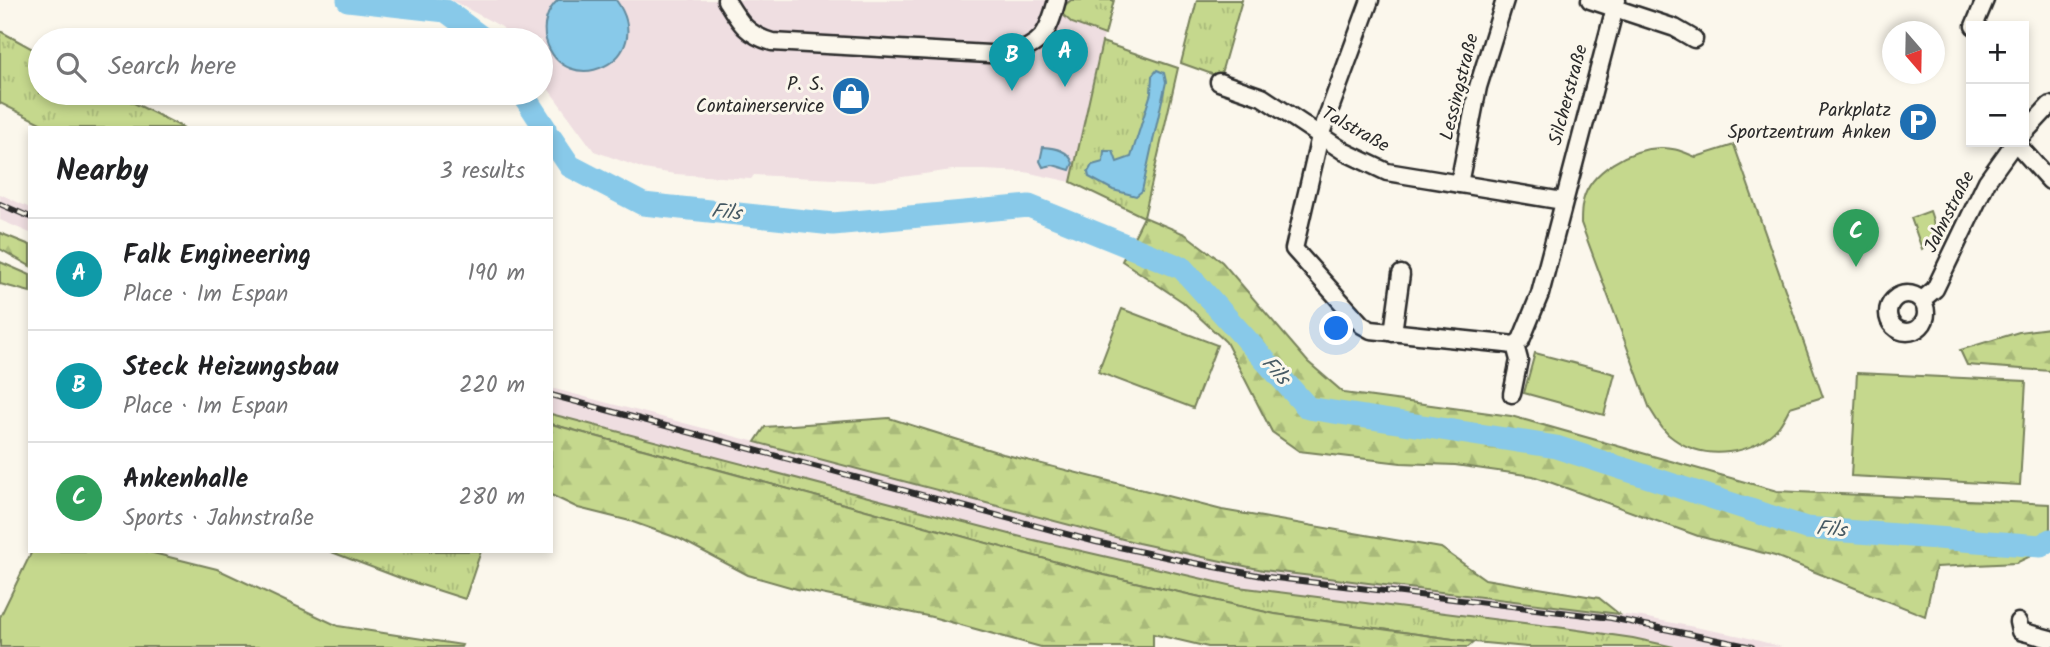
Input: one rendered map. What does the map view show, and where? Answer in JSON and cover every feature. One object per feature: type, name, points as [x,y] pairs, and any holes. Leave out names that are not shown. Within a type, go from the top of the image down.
[{"type":"street","points":[[726,0],[741,24],[754,36],[772,41],[1007,55],[1038,43],[1051,20],[1057,0]]},
{"type":"street","points":[[1370,0],[1320,136],[1294,249],[1362,325],[1371,330],[1515,345],[1519,360],[1511,394]]},
{"type":"street","name":"Lessingstraße","points":[[1459,184],[1478,88],[1504,0]]},
{"type":"street","points":[[1590,0],[1615,4],[1675,28],[1694,39]]},
{"type":"street","points":[[1976,21],[1984,0]]},
{"type":"street","name":"Silcherstraße","points":[[1515,345],[1521,340],[1540,294],[1615,4]]},
{"type":"street","name":"Talstraße","points":[[1219,82],[1262,97],[1345,152],[1387,172],[1563,201]]},
{"type":"street","points":[[2029,127],[2050,105]]},
{"type":"street","name":"Jahnstraße","points":[[1922,300],[1935,289],[1987,181],[2011,147]]},
{"type":"street","points":[[2019,147],[2050,181]]},
{"type":"street","points":[[1393,333],[1401,274]]},
{"type":"street","points":[[2018,622],[2020,631],[2050,639]]},
{"type":"shaded area","points":[[451,0],[1114,0],[1098,57],[1071,182],[1025,172],[983,170],[952,170],[874,181],[754,175],[751,179],[644,169],[594,151],[553,95],[553,28],[502,27]]},
{"type":"shaded area","points":[[0,194],[28,207],[28,232],[0,220]]},
{"type":"shaded area","points":[[553,389],[1138,543],[1263,570],[1642,617],[1741,636],[1782,647],[1674,647],[1564,628],[1238,587],[1025,538],[553,415]]},
{"type":"green space","points":[[1071,0],[1114,0],[1105,35],[1072,23],[1062,14],[1064,6]]},
{"type":"green space","points":[[1197,0],[1242,0],[1220,77],[1181,63]]},
{"type":"green space","points":[[0,31],[28,46],[28,105],[138,105],[180,126],[46,126],[0,103]]},
{"type":"green space","points":[[1102,42],[1178,68],[1144,217],[1071,182]]},
{"type":"green space","points":[[1734,145],[1823,397],[1790,407],[1779,426],[1756,444],[1729,452],[1714,452],[1686,446],[1674,439],[1663,429],[1650,409],[1581,223],[1581,212],[1587,190],[1594,180],[1602,171],[1624,157],[1648,149],[1664,148],[1696,157]]},
{"type":"green space","points":[[1930,211],[1933,237],[1922,249],[1911,218]]},
{"type":"green space","points":[[1144,217],[1185,234],[1222,262],[1308,362],[1344,393],[1511,416],[1777,491],[2050,504],[2050,547],[2016,563],[1936,567],[1925,616],[1775,556],[1698,536],[1533,476],[1455,465],[1401,463],[1299,451],[1272,432],[1226,342],[1183,302],[1122,261]]},
{"type":"green space","points":[[0,233],[28,244],[28,265],[0,249]]},
{"type":"green space","points":[[0,262],[28,274],[28,291],[0,284]]},
{"type":"green space","points":[[1122,309],[1217,345],[1193,408],[1098,372]]},
{"type":"green space","points":[[2050,328],[2050,371],[1967,365],[1960,350],[2019,332]]},
{"type":"green space","points":[[1535,353],[1615,374],[1604,415],[1524,393]]},
{"type":"green space","points":[[1857,373],[2026,381],[2020,485],[1851,476]]},
{"type":"green space","points":[[553,415],[1025,538],[1238,587],[1564,628],[1674,647],[1527,647],[1474,642],[1274,614],[1104,575],[553,425]]},
{"type":"green space","points":[[889,418],[1003,454],[1222,510],[1441,548],[1485,579],[1599,598],[1619,614],[1263,570],[1138,543],[755,442],[765,427]]},
{"type":"green space","points":[[553,425],[1104,575],[1275,614],[1474,642],[1468,647],[1208,647],[1153,634],[1153,647],[1041,647],[932,617],[797,589],[748,575],[680,539],[630,521],[578,508],[553,496]]},
{"type":"green space","points":[[31,553],[153,553],[217,569],[338,626],[462,645],[0,647],[0,617]]},
{"type":"green space","points":[[334,553],[480,553],[465,599]]},
{"type":"water","points":[[558,0],[616,0],[626,22],[626,41],[618,56],[604,66],[588,71],[571,68],[556,59],[553,53],[553,28],[545,28],[548,13]]},
{"type":"water","points":[[1157,70],[1164,73],[1166,82],[1142,191],[1136,196],[1113,190],[1089,177],[1088,172],[1092,165],[1103,162],[1104,151],[1113,151],[1117,162],[1131,157],[1151,93],[1152,76]]},
{"type":"water","points":[[1043,147],[1065,152],[1073,163],[1070,170],[1053,165],[1043,167],[1040,161]]},
{"type":"waterway","name":"Fils","points":[[348,0],[446,11],[469,28]]},
{"type":"waterway","name":"Fils","points":[[530,105],[544,126]]},
{"type":"waterway","name":"Fils","points":[[553,141],[570,166],[643,204],[833,224],[1029,206],[1182,268],[1308,408],[1556,447],[1806,528],[2041,546],[2050,540]]},
{"type":"railway","points":[[0,204],[28,216]]},
{"type":"railway","points":[[553,396],[1096,542],[1189,562],[1268,577],[1611,618],[1752,647]]},
{"type":"place","name":"Falk Engineering","points":[[1065,87]]},
{"type":"place","name":"Steck Heizungsbau","points":[[1012,91]]},
{"type":"place","name":"P. S. Containerservice","points":[[851,96]]},
{"type":"place","name":"Parkplatz Sportzentrum Anken","points":[[1918,122]]},
{"type":"place","name":"Ankenhalle","points":[[1856,267]]}]
